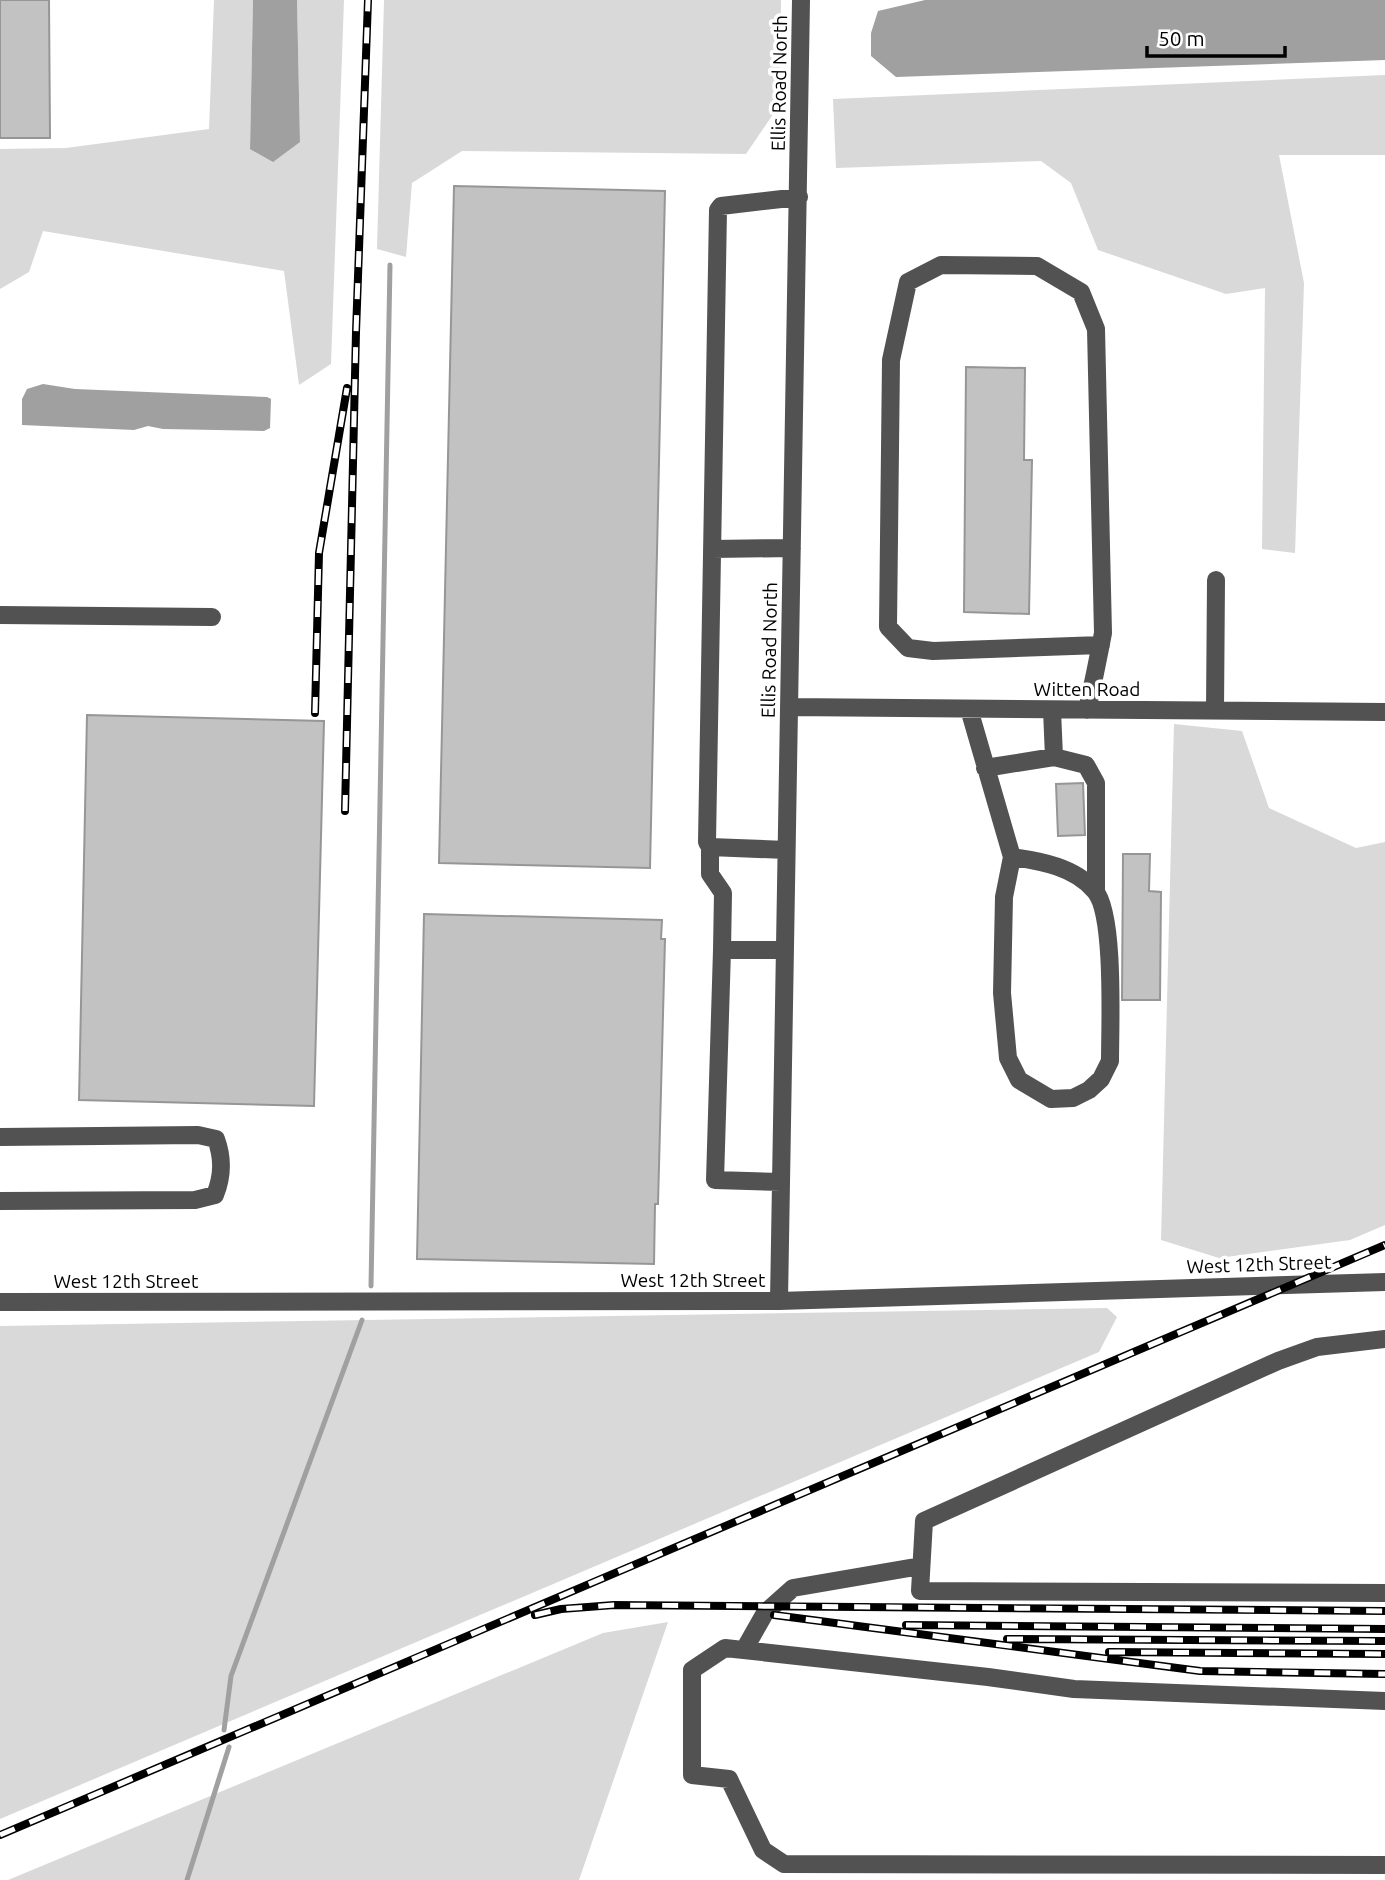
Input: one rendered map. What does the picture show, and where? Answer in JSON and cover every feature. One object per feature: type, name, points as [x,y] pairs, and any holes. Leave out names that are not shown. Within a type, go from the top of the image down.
[{"type":"street","name":"Ellis Road North","points":[[779,1301],[801,0]]},
{"type":"street","points":[[780,1182],[715,1180],[723,893],[710,874],[710,847],[707,842],[718,210],[721,206],[799,197]]},
{"type":"street","points":[[1087,710],[1101,645],[1096,329],[1081,292],[1037,266],[941,265],[908,282],[891,360],[888,627],[908,648],[933,651],[1101,645]]},
{"type":"street","points":[[712,549],[792,548]]},
{"type":"street","points":[[1215,710],[1216,580]]},
{"type":"street","points":[[0,615],[212,618]]},
{"type":"street","name":"Witten Road","points":[[789,707],[1385,712]]},
{"type":"street","points":[[969,709],[985,768],[1012,857],[1004,897],[1002,993],[1008,1058],[1018,1080],[1051,1099],[1073,1098],[1089,1090],[1101,1079],[1110,1060],[1107,933],[1096,891],[1096,783],[1086,765],[1054,757],[985,768]]},
{"type":"street","points":[[1052,710],[1054,757]]},
{"type":"street","points":[[710,847],[786,850]]},
{"type":"street","points":[[1012,857],[1064,869],[1096,891]]},
{"type":"street","points":[[722,950],[784,950]]},
{"type":"street","points":[[0,1137],[198,1135],[216,1139],[222,1156],[220,1183],[215,1195],[195,1200],[0,1201]]},
{"type":"street","name":"West 12th Street","points":[[0,1303],[779,1301],[1385,1282]]},
{"type":"street","points":[[1385,1339],[1317,1347],[1278,1362],[924,1521],[920,1591],[1385,1593]]},
{"type":"street","points":[[744,1650],[765,1613],[793,1588],[921,1566]]},
{"type":"street","points":[[1385,1702],[1074,1689],[988,1676],[725,1648],[692,1671],[692,1775],[729,1779],[763,1850],[784,1864],[1385,1865]]},
{"type":"shaded area","points":[[214,0],[253,0],[250,149],[300,142],[297,0],[344,0],[331,364],[299,385],[284,271],[43,231],[29,272],[0,289],[0,149],[66,148],[209,129]]},
{"type":"shaded area","points":[[253,0],[297,0],[300,142],[273,162],[250,149]]},
{"type":"shaded area","points":[[384,0],[781,0],[780,104],[746,154],[462,151],[412,183],[406,257],[377,249]]},
{"type":"shaded area","points":[[925,0],[1385,0],[1385,60],[896,77],[871,56],[871,33],[878,11]]},
{"type":"shaded area","points":[[1385,75],[1385,155],[1279,155],[1304,283],[1295,553],[1262,549],[1265,288],[1226,294],[1098,250],[1071,183],[1041,161],[836,168],[833,99]]},
{"type":"shaded area","points":[[43,384],[75,389],[267,397],[271,399],[270,428],[264,431],[163,429],[148,426],[134,430],[22,425],[22,399],[27,389]]},
{"type":"shaded area","points":[[1174,724],[1242,731],[1269,808],[1356,848],[1385,842],[1385,1225],[1350,1240],[1219,1258],[1161,1240]]},
{"type":"shaded area","points":[[1107,1308],[1117,1317],[1099,1352],[0,1819],[0,1326]]},
{"type":"shaded area","points":[[668,1622],[579,1880],[8,1880],[603,1633]]},
{"type":"building","points":[[0,0],[49,0],[50,138],[0,138]]},
{"type":"building","points":[[454,186],[665,191],[650,868],[439,863]]},
{"type":"building","points":[[966,367],[1025,368],[1024,460],[1032,460],[1029,614],[964,612]]},
{"type":"building","points":[[87,715],[324,721],[314,1106],[79,1100]]},
{"type":"building","points":[[1083,783],[1085,835],[1058,836],[1056,784]]},
{"type":"building","points":[[1123,854],[1150,854],[1149,891],[1161,892],[1160,1000],[1122,1000]]},
{"type":"building","points":[[424,914],[662,920],[661,939],[665,939],[654,1264],[417,1259]]},
{"type":"waterway","points":[[371,1286],[390,265]]},
{"type":"waterway","points":[[224,1730],[231,1676],[362,1320]]},
{"type":"waterway","points":[[187,1880],[229,1747]]},
{"type":"railway","points":[[345,811],[356,332],[368,0]]},
{"type":"railway","points":[[315,713],[319,553],[347,388]]},
{"type":"railway","points":[[0,1835],[1385,1245]]},
{"type":"railway","points":[[535,1615],[561,1609],[614,1605],[1385,1611]]},
{"type":"railway","points":[[774,1615],[1200,1671],[1385,1674]]},
{"type":"railway","points":[[906,1625],[1385,1629]]},
{"type":"railway","points":[[1007,1639],[1385,1641]]},
{"type":"railway","points":[[1109,1652],[1385,1654]]}]
